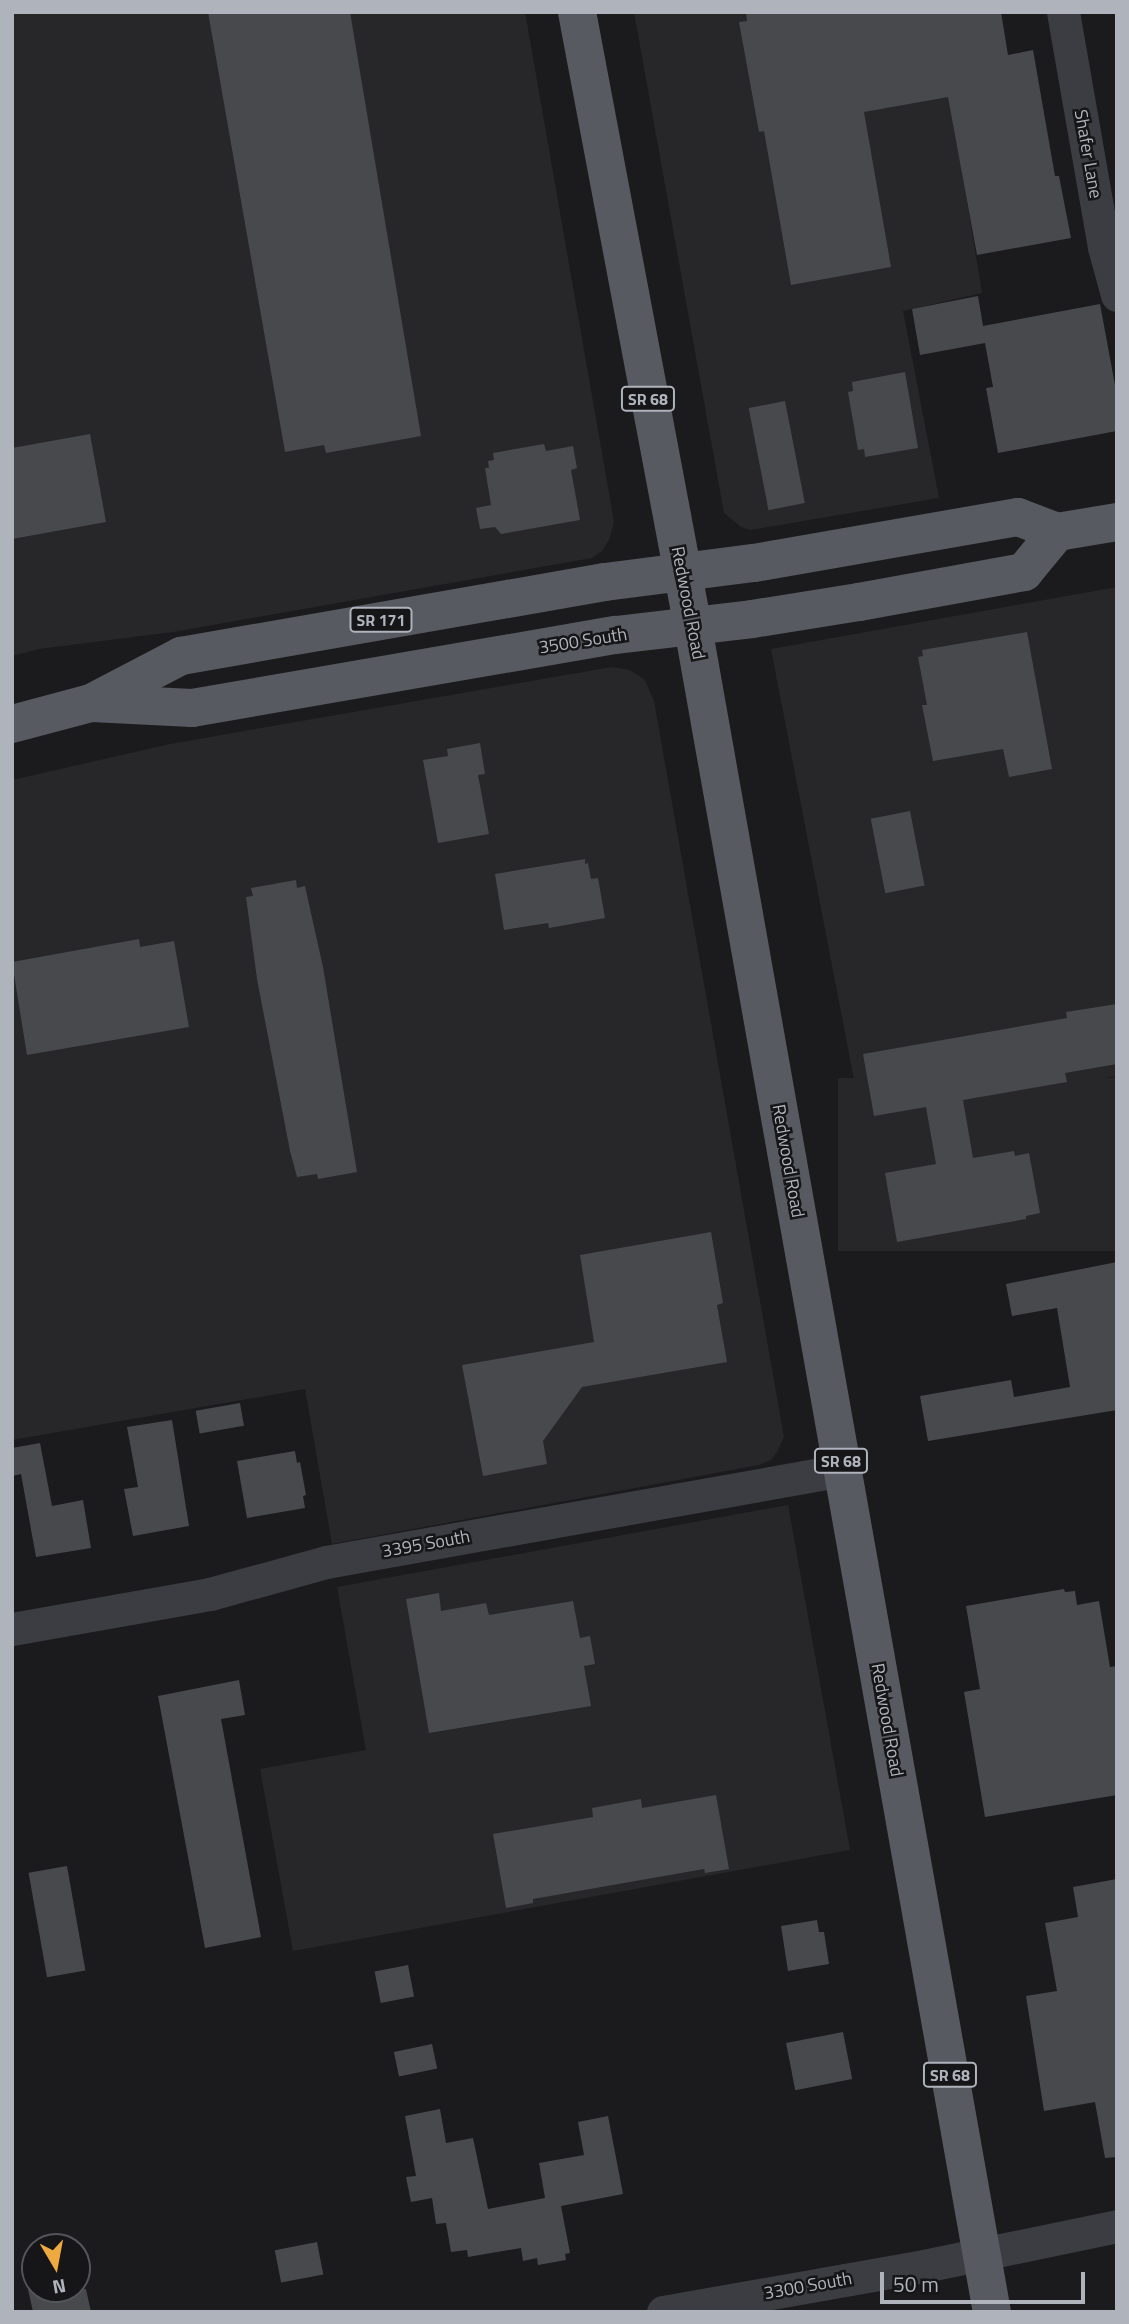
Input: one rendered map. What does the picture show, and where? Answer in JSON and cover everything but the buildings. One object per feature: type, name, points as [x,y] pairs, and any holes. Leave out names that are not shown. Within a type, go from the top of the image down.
[{"type":"main road","name":"Redwood Road","points":[[577,12],[693,627],[992,2312]]},
{"type":"main road","name":"3500 South","points":[[12,724],[91,703],[181,656],[580,587],[754,563],[1018,517],[1057,532],[1024,572],[833,606],[604,637],[192,708],[91,703]]},
{"type":"main road","points":[[1057,532],[1117,522]]},
{"type":"street","name":"Shafer Lane","points":[[1063,12],[1104,247],[1117,295]]},
{"type":"street","name":"3395 South","points":[[12,1629],[210,1594],[326,1562],[843,1470]]},
{"type":"street","name":"3300 South","points":[[663,2312],[924,2266],[1117,2226]]},
{"type":"shaded area","points":[[12,12],[525,12],[614,522],[610,538],[602,551],[592,558],[173,632],[39,649],[12,656]]},
{"type":"shaded area","points":[[634,12],[936,12],[982,293],[903,311],[939,498],[750,530],[741,527],[724,513]]},
{"type":"shaded area","points":[[1117,587],[1117,1076],[862,1121],[771,649]]},
{"type":"shaded area","points":[[612,667],[630,670],[645,680],[654,701],[784,1437],[771,1460],[759,1465],[332,1544],[305,1389],[12,1440],[12,780],[170,744]]},
{"type":"shaded area","points":[[838,1078],[1117,1078],[1117,1251],[838,1251]]},
{"type":"shaded area","points":[[788,1505],[850,1850],[293,1951],[260,1769],[366,1750],[337,1587]]}]
